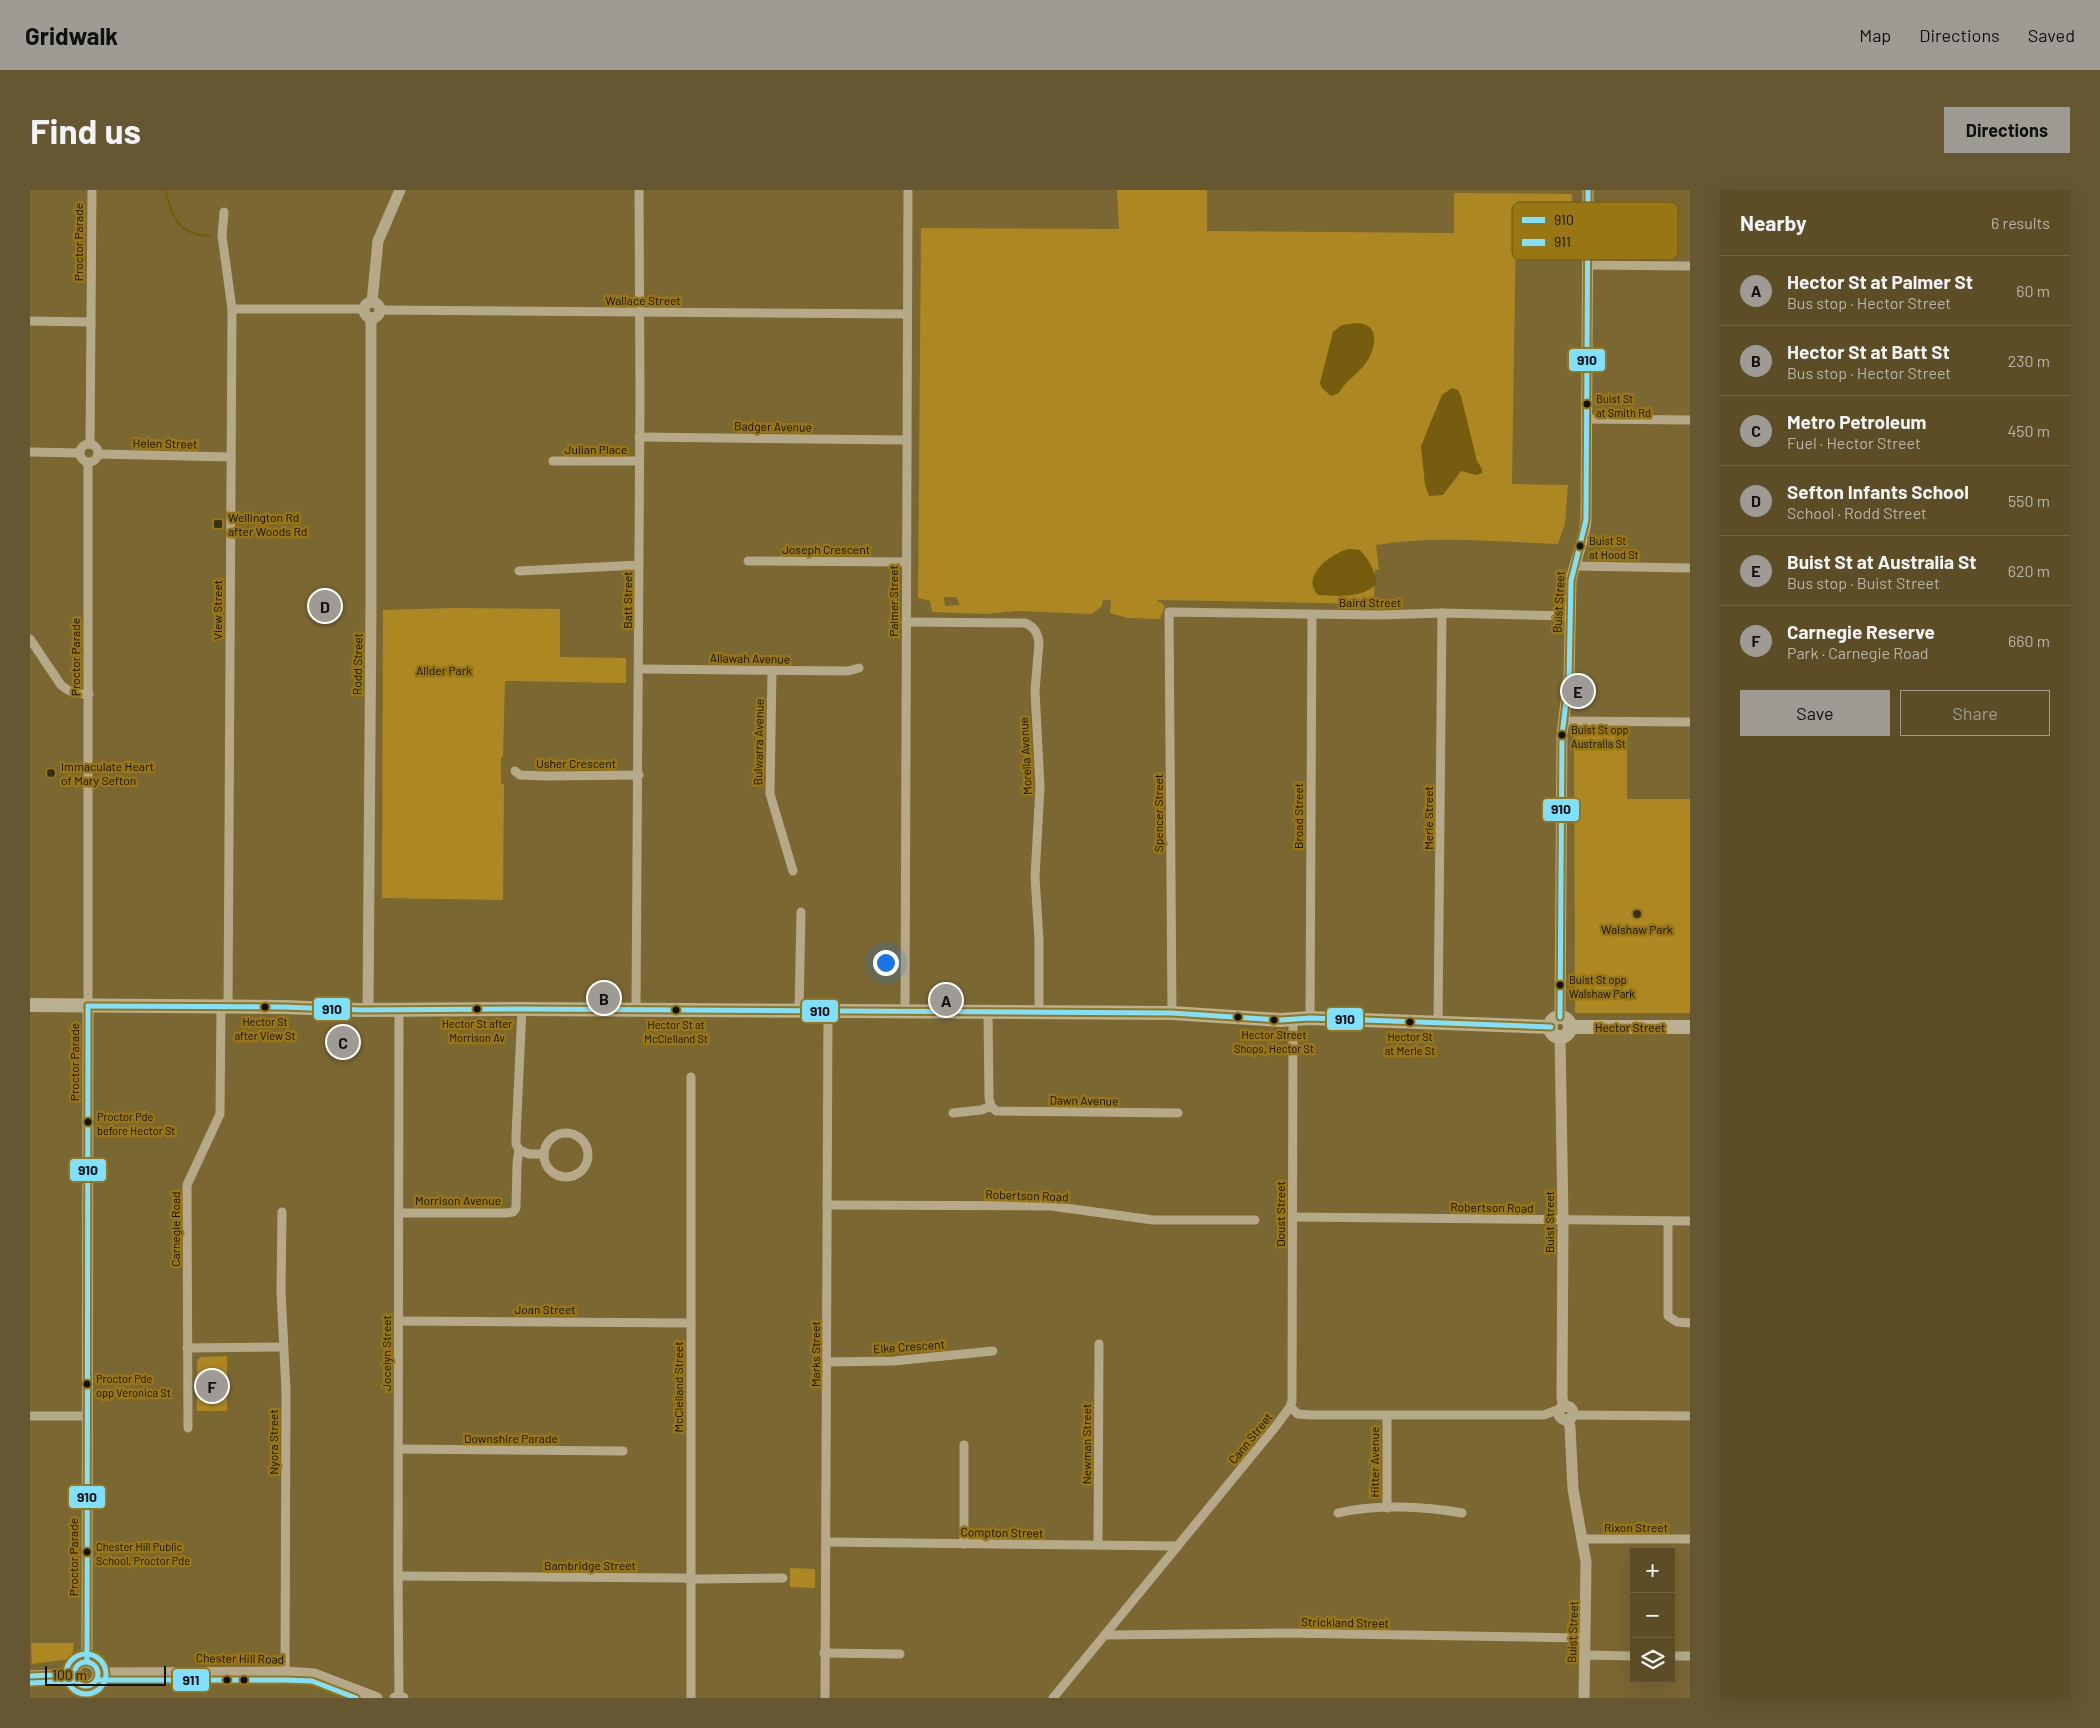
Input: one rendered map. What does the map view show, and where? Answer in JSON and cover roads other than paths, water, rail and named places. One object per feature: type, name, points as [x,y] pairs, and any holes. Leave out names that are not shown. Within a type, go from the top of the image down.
[{"type":"main road","name":"Hector Street","points":[[30,1005],[368,1010],[522,1009],[1172,1014],[1293,1020],[1310,1018],[1560,1027],[1690,1028]]},
{"type":"street","name":"Proctor Parade","points":[[90,444],[92,190]]},
{"type":"street","name":"Rodd Street","points":[[368,1010],[372,310],[378,241],[400,190]]},
{"type":"street","name":"Batt Street","points":[[636,1010],[636,862],[639,776],[639,190]]},
{"type":"street","name":"Palmer Street","points":[[905,1011],[905,562],[908,190]]},
{"type":"street","name":"View Street","points":[[224,212],[222,236],[232,309],[224,1008]]},
{"type":"street","name":"Buist Street","points":[[1563,1407],[1560,1027],[1561,756],[1568,678],[1571,581],[1585,535],[1588,260]]},
{"type":"street","points":[[1588,265],[1690,266]]},
{"type":"street","name":"Wallace Street","points":[[232,309],[907,314]]},
{"type":"street","points":[[30,321],[91,322]]},
{"type":"street","points":[[1586,420],[1690,420]]},
{"type":"street","name":"Badger Avenue","points":[[639,437],[906,440]]},
{"type":"street","points":[[90,444],[96,447],[98,454],[94,461],[88,462],[83,460],[80,453],[82,447],[90,444]]},
{"type":"street","points":[[30,452],[80,453]]},
{"type":"street","name":"Helen Street","points":[[98,454],[231,456]]},
{"type":"street","name":"Julian Place","points":[[553,461],[639,461]]},
{"type":"street","name":"Proctor Parade","points":[[87,1661],[88,462]]},
{"type":"street","name":"Joseph Crescent","points":[[748,561],[905,562]]},
{"type":"street","points":[[519,571],[639,565]]},
{"type":"street","points":[[1574,566],[1690,568]]},
{"type":"street","name":"Baird Street","points":[[1169,612],[1380,616],[1442,613],[1570,616]]},
{"type":"street","name":"Spencer Street","points":[[1169,612],[1172,1014]]},
{"type":"street","name":"Merle Street","points":[[1438,1023],[1442,613]]},
{"type":"street","name":"Broad Street","points":[[1310,1018],[1312,614]]},
{"type":"street","name":"Morella Avenue","points":[[906,622],[1024,622],[1033,627],[1037,634],[1039,643],[1035,705],[1040,787],[1035,878],[1039,940],[1039,1013]]},
{"type":"street","points":[[30,640],[61,685],[68,691],[78,694],[89,694]]},
{"type":"street","name":"Allawah Avenue","points":[[639,669],[848,671],[860,668]]},
{"type":"street","name":"Bulwarra Avenue","points":[[772,670],[770,794],[793,870]]},
{"type":"street","points":[[1563,721],[1690,722]]},
{"type":"street","name":"Usher Crescent","points":[[514,771],[520,775],[639,776]]},
{"type":"street","points":[[799,1011],[801,912]]},
{"type":"street","name":"Carnegie Road","points":[[188,1428],[187,1185],[220,1114],[224,1008]]},
{"type":"street","name":"Morrison Avenue","points":[[399,1213],[513,1212],[517,1205],[517,1164],[520,1150],[516,1144],[516,1136],[522,1009]]},
{"type":"street","name":"Jocelyn Street","points":[[399,1010],[399,1698]]},
{"type":"street","name":"Marks Street","points":[[825,1698],[828,1011]]},
{"type":"street","points":[[988,1012],[989,1098],[991,1106]]},
{"type":"street","name":"Doust Street","points":[[1290,1407],[1293,1390],[1292,1217],[1295,1088],[1293,1020]]},
{"type":"street","name":"McClelland Street","points":[[691,1077],[691,1698]]},
{"type":"street","name":"Dawn Avenue","points":[[954,1113],[981,1110],[991,1106],[996,1111],[1178,1113]]},
{"type":"street","points":[[566,1132],[576,1134],[583,1141],[588,1155],[586,1164],[580,1172],[566,1177],[552,1172],[546,1164],[544,1154],[549,1140],[556,1134],[566,1132]]},
{"type":"street","points":[[520,1150],[529,1154],[544,1154]]},
{"type":"street","name":"Robertson Road","points":[[827,1205],[1051,1206],[1153,1220],[1255,1220]]},
{"type":"street","name":"Nyora Street","points":[[282,1212],[281,1283],[286,1390],[285,1672]]},
{"type":"street","name":"Robertson Road","points":[[1292,1217],[1690,1221]]},
{"type":"street","points":[[1668,1221],[1667,1311],[1673,1321],[1690,1323]]},
{"type":"street","name":"Joan Street","points":[[398,1321],[691,1323]]},
{"type":"street","name":"Newman Street","points":[[1098,1546],[1099,1344]]},
{"type":"street","points":[[188,1348],[283,1347]]},
{"type":"street","name":"Elke Crescent","points":[[827,1362],[894,1362],[993,1351]]},
{"type":"street","points":[[1290,1407],[1298,1414],[1312,1415],[1544,1415],[1563,1407],[1572,1409],[1570,1417],[1690,1416]]},
{"type":"street","name":"Cann Street","points":[[1053,1698],[1290,1407]]},
{"type":"street","points":[[30,1416],[87,1416]]},
{"type":"street","name":"Hitter Avenue","points":[[1386,1508],[1387,1416]]},
{"type":"street","name":"Buist Street","points":[[1570,1417],[1573,1489],[1583,1539],[1587,1582],[1584,1638],[1584,1698]]},
{"type":"street","points":[[964,1445],[964,1544]]},
{"type":"street","name":"Downshire Parade","points":[[398,1449],[623,1451]]},
{"type":"street","name":"Hitter Avenue","points":[[1338,1513],[1357,1508],[1442,1509],[1462,1513]]},
{"type":"street","name":"Rixon Street","points":[[1583,1539],[1690,1539]]},
{"type":"street","name":"Compton Street","points":[[826,1542],[1178,1546]]},
{"type":"street","name":"Bambridge Street","points":[[398,1576],[783,1578]]},
{"type":"street","name":"Strickland Street","points":[[1105,1635],[1286,1634],[1584,1638]]},
{"type":"street","points":[[824,1653],[900,1654]]},
{"type":"street","points":[[1584,1656],[1630,1656]]},
{"type":"street","points":[[1675,1656],[1690,1656]]},
{"type":"street","points":[[87,1661],[94,1664],[98,1673],[94,1683],[85,1686],[76,1681],[73,1674],[76,1666],[87,1661]]},
{"type":"street","name":"Chester Hill Road","points":[[98,1673],[285,1672],[314,1674],[377,1698]]},
{"type":"street","points":[[30,1676],[73,1674]]},
{"type":"street","points":[[85,1686],[86,1698]]},
{"type":"waterway","points":[[165,190],[174,216],[183,228],[198,235],[209,236]]},
{"type":"place","name":"Buist St at Smith Rd","points":[[1587,404]]},
{"type":"place","name":"Wellington Rd after Woods Rd","points":[[218,524]]},
{"type":"place","name":"Buist St at Hood St","points":[[1580,546]]},
{"type":"place","name":"Sefton Infants School","points":[[325,606]]},
{"type":"place","name":"Buist St at Australia St","points":[[1578,691]]},
{"type":"place","name":"Buist St opp Australia St","points":[[1562,735]]},
{"type":"place","name":"Immaculate Heart of Mary Sefton","points":[[51,773]]},
{"type":"place","name":"Walshaw Park","points":[[1637,914]]},
{"type":"place","name":"Buist St opp Walshaw Park","points":[[1560,985]]},
{"type":"place","name":"Hector St at Batt St","points":[[604,998]]},
{"type":"place","name":"Hector St at Palmer St","points":[[946,1000]]},
{"type":"place","name":"Hector St after View St","points":[[265,1007]]},
{"type":"place","name":"Hector St after Morrison Av","points":[[477,1009]]},
{"type":"place","name":"Hector St at McClelland St","points":[[676,1010]]},
{"type":"place","name":"Hector Street Shops, Hector St","points":[[1274,1020]]},
{"type":"place","name":"Hector St at Merle St","points":[[1410,1022]]},
{"type":"place","name":"Metro Petroleum","points":[[343,1042]]},
{"type":"place","name":"Proctor Pde before Hector St","points":[[88,1122]]},
{"type":"place","name":"Proctor Pde opp Veronica St","points":[[87,1384]]},
{"type":"place","name":"Carnegie Reserve","points":[[212,1386]]},
{"type":"place","name":"Chester Hill Public School, Proctor Pde","points":[[87,1552]]},
{"type":"park label","name":"Allder Park","points":[[444,670]]}]
